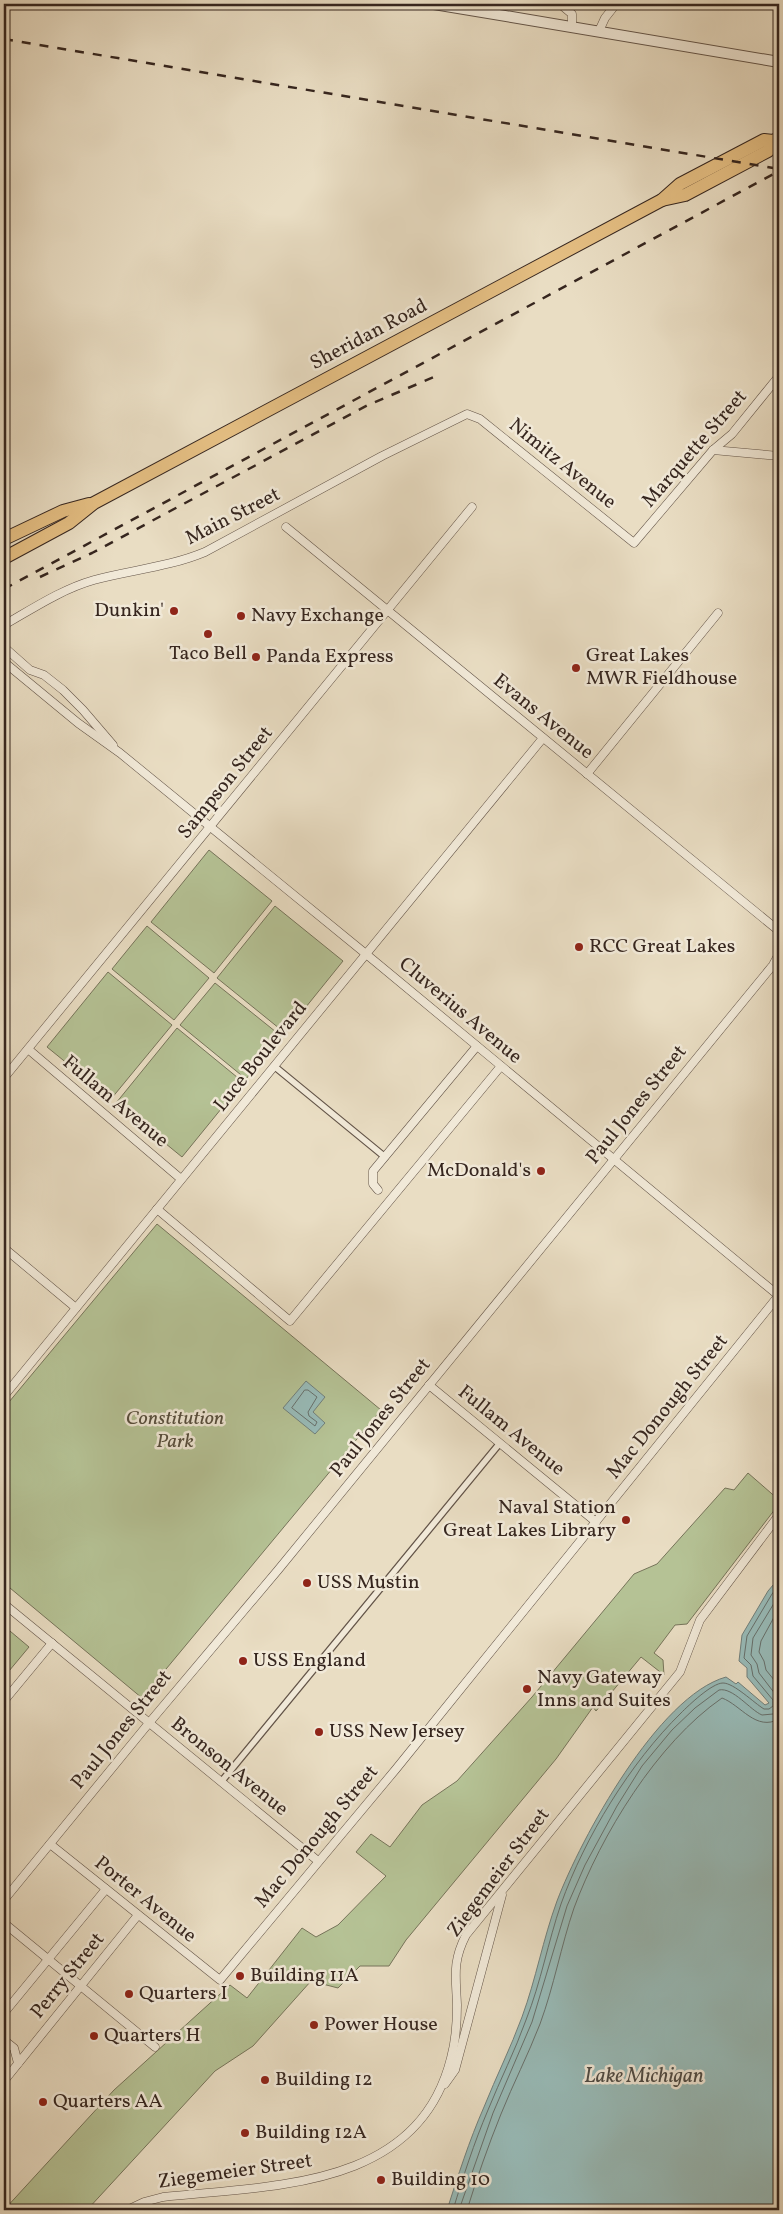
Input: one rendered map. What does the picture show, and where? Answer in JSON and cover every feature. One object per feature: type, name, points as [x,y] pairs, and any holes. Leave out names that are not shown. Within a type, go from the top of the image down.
[{"type":"highway","name":"Sheridan Road","points":[[4,558],[69,523],[94,503],[662,200],[680,184],[755,144],[764,140],[776,140]]},
{"type":"highway","name":"Sheridan Road","points":[[4,539],[63,510],[94,503]]},
{"type":"street","points":[[434,4],[779,62]]},
{"type":"street","points":[[560,4],[572,14],[572,26]]},
{"type":"street","points":[[599,31],[604,18],[616,4]]},
{"type":"street","name":"Marquette Street","points":[[634,543],[713,450],[732,434],[779,376]]},
{"type":"street","name":"Nimitz Avenue","points":[[467,414],[480,419],[634,543]]},
{"type":"street","name":"Main Street","points":[[4,625],[83,584],[118,574],[176,563],[206,552],[408,443],[467,414]]},
{"type":"street","points":[[713,450],[779,456]]},
{"type":"street","name":"Sampson Street","points":[[4,1078],[472,507]]},
{"type":"street","name":"Evans Avenue","points":[[286,527],[779,931]]},
{"type":"street","points":[[587,774],[718,613]]},
{"type":"street","name":"Cluverius Avenue","points":[[4,647],[30,670],[44,675],[63,690],[120,753]]},
{"type":"street","name":"Cluverius Avenue","points":[[4,662],[78,723],[120,753],[366,954],[779,1296]]},
{"type":"street","name":"Luce Boulevard","points":[[4,1396],[543,738]]},
{"type":"street","name":"Paul Jones Street","points":[[4,1900],[149,1722],[278,1570],[779,954]]},
{"type":"street","points":[[378,1190],[373,1184],[372,1176],[385,1157],[477,1046]]},
{"type":"street","name":"Fullam Avenue","points":[[28,1049],[181,1180]]},
{"type":"street","points":[[274,1066],[385,1157]]},
{"type":"street","points":[[157,1208],[290,1321],[501,1066]]},
{"type":"street","points":[[4,1248],[76,1308]]},
{"type":"street","name":"Mac Donough Street","points":[[220,1980],[396,1768],[779,1296]]},
{"type":"street","name":"Fullam Avenue","points":[[429,1385],[596,1522]]},
{"type":"street","points":[[221,1782],[500,1443]]},
{"type":"street","name":"Ziegemeier Street","points":[[127,2210],[144,2202],[163,2197],[305,2181],[347,2170],[386,2150],[408,2134],[436,2095],[449,2066],[456,2038],[457,2002],[454,1977],[456,1961],[466,1935],[680,1672],[700,1620],[779,1515]]},
{"type":"street","name":"Bronson Avenue","points":[[4,1604],[318,1861]]},
{"type":"street","points":[[4,1701],[52,1643]]},
{"type":"street","name":"Porter Avenue","points":[[50,1844],[220,1980]]},
{"type":"street","points":[[4,2013],[106,1889]]},
{"type":"street","points":[[436,2095],[455,2070],[503,1890]]},
{"type":"street","name":"Perry Street","points":[[4,2081],[138,1915]]},
{"type":"street","points":[[4,1923],[155,2047]]},
{"type":"street","points":[[4,2040],[14,2048],[18,2063]]},
{"type":"green space","points":[[209,850],[272,901],[214,973],[151,922]]},
{"type":"green space","points":[[275,906],[343,961],[285,1033],[217,978]]},
{"type":"green space","points":[[147,926],[209,978],[174,1020],[112,969]]},
{"type":"green space","points":[[108,972],[172,1025],[111,1099],[47,1047]]},
{"type":"green space","points":[[215,983],[281,1036],[246,1079],[180,1025]]},
{"type":"green space","points":[[177,1028],[243,1082],[182,1157],[116,1103]]},
{"type":"green space","name":"Constitution Park","points":[[157,1224],[381,1410],[142,1698],[4,1583],[4,1408]]},
{"type":"green space","points":[[748,1473],[779,1500],[779,1504],[687,1624],[675,1625],[654,1653],[663,1660],[664,1675],[641,1657],[596,1711],[593,1707],[556,1759],[406,1940],[389,1966],[360,1966],[338,1988],[311,1981],[253,2046],[215,2071],[87,2210],[4,2210],[114,2090],[230,1985],[247,1998],[302,1928],[316,1937],[338,1925],[386,1876],[356,1852],[371,1834],[390,1847],[422,1805],[457,1781],[532,1697],[634,1574],[657,1564],[725,1488],[734,1490]]},
{"type":"green space","points":[[4,1626],[29,1647],[4,1677]]},
{"type":"water","points":[[306,1381],[325,1397],[313,1412],[325,1423],[315,1434],[283,1408]]},
{"type":"water","name":"Lake Michigan","points":[[779,1578],[779,2210],[447,2210],[473,2133],[522,2017],[557,1901],[584,1842],[603,1807],[649,1740],[674,1711],[700,1689],[726,1677],[736,1684],[738,1682],[765,1705],[769,1703],[747,1677],[747,1668],[739,1661],[742,1635],[768,1591]]},
{"type":"railway","points":[[4,39],[779,169]]},
{"type":"railway","points":[[4,589],[779,171]]},
{"type":"railway","points":[[40,577],[92,553],[368,405],[434,377]]},
{"type":"place","name":"Dunkin'","points":[[174,611]]},
{"type":"place","name":"Navy Exchange","points":[[241,616]]},
{"type":"place","name":"Taco Bell","points":[[208,634]]},
{"type":"place","name":"Panda Express","points":[[256,657]]},
{"type":"place","name":"Great Lakes MWR Fieldhouse","points":[[576,668]]},
{"type":"place","name":"RCC Great Lakes","points":[[579,947]]},
{"type":"place","name":"McDonald's","points":[[541,1171]]},
{"type":"place","name":"Naval Station Great Lakes Library","points":[[626,1520]]},
{"type":"place","name":"USS Mustin","points":[[307,1583]]},
{"type":"place","name":"USS England","points":[[243,1661]]},
{"type":"place","name":"Navy Gateway Inns and Suites","points":[[527,1689]]},
{"type":"place","name":"USS New Jersey","points":[[319,1732]]},
{"type":"place","name":"Building 11A","points":[[240,1976]]},
{"type":"place","name":"Quarters I","points":[[129,1994]]},
{"type":"place","name":"Power House","points":[[314,2025]]},
{"type":"place","name":"Quarters H","points":[[94,2036]]},
{"type":"place","name":"Building 12","points":[[265,2080]]},
{"type":"place","name":"Quarters AA","points":[[43,2102]]},
{"type":"place","name":"Building 12A","points":[[245,2133]]},
{"type":"place","name":"Building 10","points":[[381,2180]]}]
